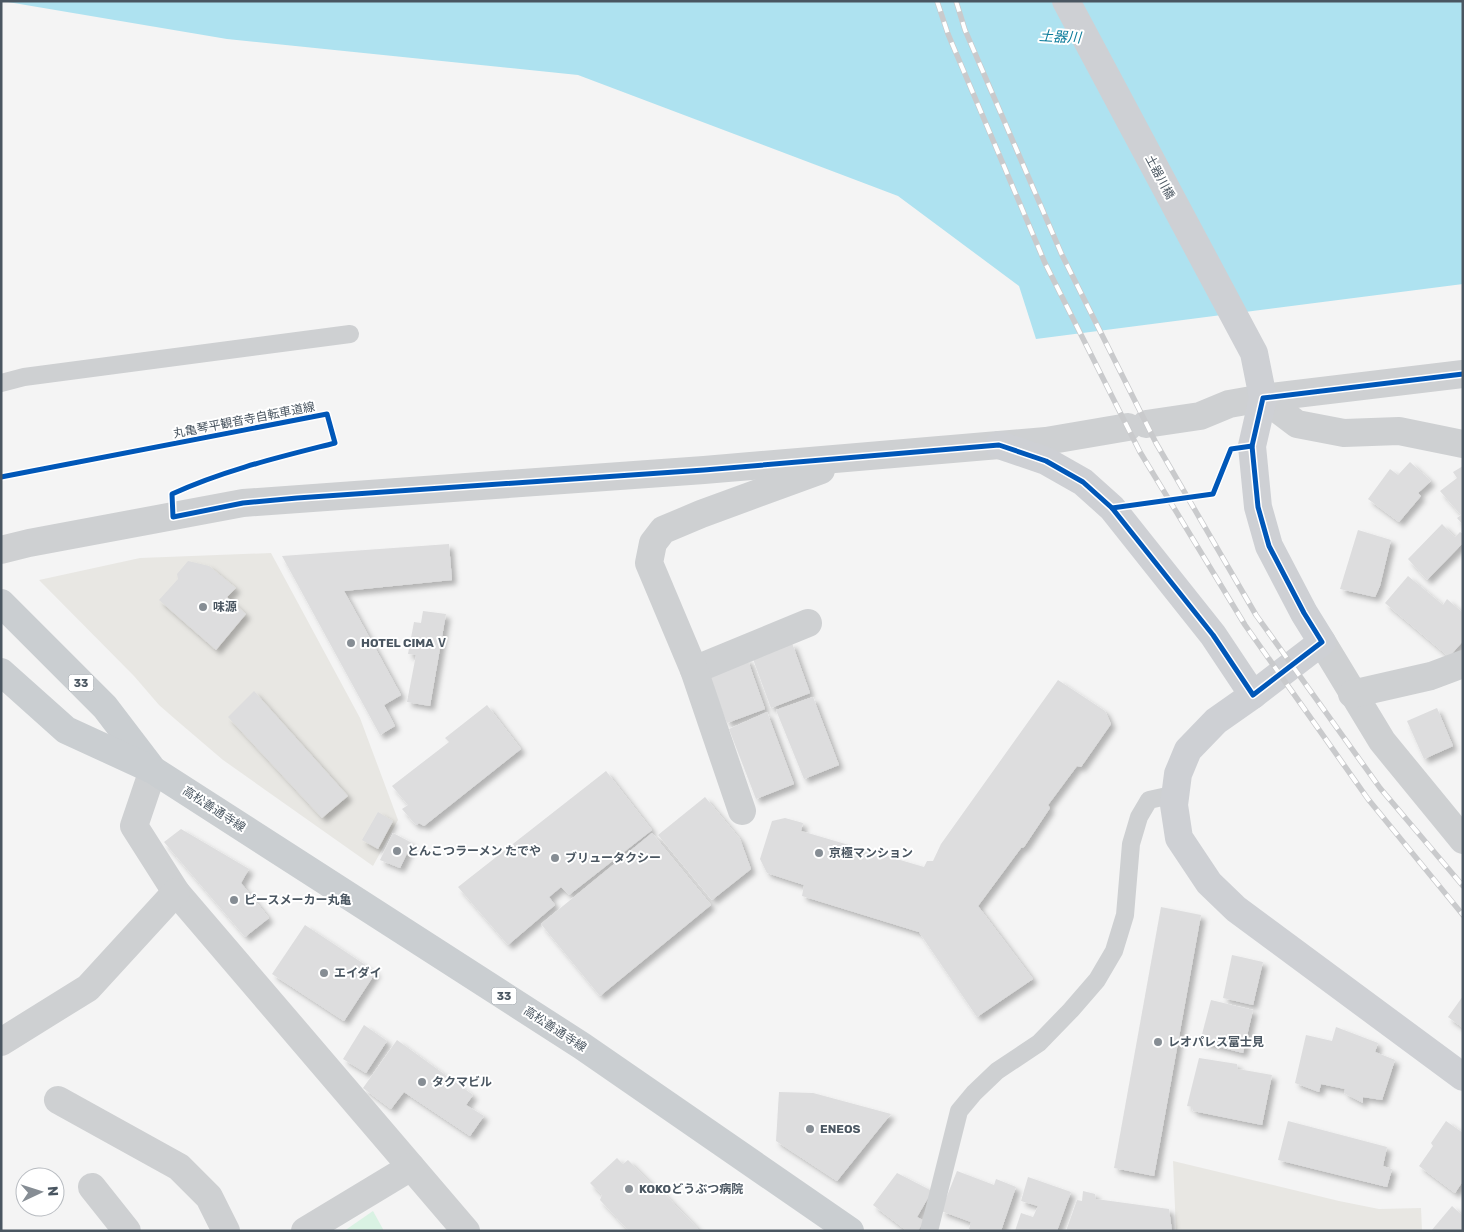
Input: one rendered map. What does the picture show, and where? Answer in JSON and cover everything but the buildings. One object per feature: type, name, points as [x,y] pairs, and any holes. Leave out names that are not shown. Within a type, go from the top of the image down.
[{"type":"main road","name":"高松善通寺線","points":[[1,603],[105,707],[153,770]]},
{"type":"main road","name":"高松善通寺線","points":[[1,672],[66,730],[153,770],[582,1046],[850,1231]]},
{"type":"street","name":"土器川橋","points":[[1066,1],[1254,353],[1263,398]]},
{"type":"street","points":[[1,550],[29,543],[243,503],[855,457],[1089,436],[1137,425],[1200,416],[1229,404],[1263,398],[1463,374]]},
{"type":"street","points":[[1263,398],[1297,424],[1344,433],[1399,432],[1463,444]]},
{"type":"street","points":[[1263,398],[1252,446],[1258,507],[1269,546],[1304,613],[1382,741],[1463,840]]},
{"type":"street","points":[[998,445],[1054,465],[1083,482],[1112,508],[1214,635],[1254,695]]},
{"type":"street","points":[[742,811],[694,670],[649,563],[652,543],[663,530],[855,457]]},
{"type":"street","points":[[694,670],[808,623]]},
{"type":"street","points":[[1322,642],[1254,695],[1216,721],[1188,750],[1178,774],[1174,805],[1179,838],[1209,883],[1236,909],[1463,1077]]},
{"type":"street","points":[[1352,694],[1431,676],[1463,664]]},
{"type":"street","points":[[153,770],[134,826],[176,892],[466,1231]]},
{"type":"street","points":[[1,1042],[88,988],[176,892]]},
{"type":"street","points":[[58,1100],[179,1166],[209,1198],[226,1231]]},
{"type":"street","points":[[305,1231],[411,1167]]},
{"type":"street","points":[[92,1187],[122,1229]]},
{"type":"lane","points":[[1,383],[24,377],[350,334]]},
{"type":"lane","points":[[929,1231],[959,1111],[974,1092],[997,1071],[1039,1043],[1097,980],[1114,951],[1125,915],[1131,844],[1139,817],[1149,800],[1176,794]]},
{"type":"shaded area","points":[[271,553],[360,718],[398,820],[373,866],[223,760],[175,719],[159,705],[134,676],[39,580],[140,558]]},
{"type":"shaded area","points":[[1173,1161],[1379,1209],[1421,1208],[1422,1231],[1176,1231]]},
{"type":"green space","points":[[373,1211],[384,1231],[344,1231]]},
{"type":"water","name":"土器川","points":[[2,1],[1463,1],[1463,284],[1036,339],[1019,286],[898,196],[578,75],[227,39]]},
{"type":"railway","points":[[937,1],[948,34],[1045,263],[1140,452],[1245,625],[1368,799],[1463,915]]},
{"type":"railway","points":[[956,1],[965,30],[1062,255],[1156,443],[1256,615],[1380,788],[1463,886]]},
{"type":"cycle path","name":"丸亀琴平観音寺自転車道線","points":[[1,477],[327,414],[335,443],[232,471],[172,494],[173,517],[243,503],[297,498],[704,470],[999,445],[1046,461],[1083,482],[1112,508],[1213,635],[1253,695],[1322,642],[1304,613],[1269,546],[1258,507],[1252,446],[1263,398],[1463,374]]},
{"type":"cycle path","points":[[1112,508],[1213,494],[1231,449],[1252,446]]},
{"type":"place","name":"味源","points":[[203,607]]},
{"type":"place","name":"HOTEL CIMA Ⅴ","points":[[351,643]]},
{"type":"place","name":"とんこつラーメン たでや","points":[[397,851]]},
{"type":"place","name":"京極マンション","points":[[819,853]]},
{"type":"place","name":"ブリュータクシー","points":[[555,858]]},
{"type":"place","name":"ピースメーカー丸亀","points":[[234,900]]},
{"type":"place","name":"エイダイ","points":[[324,973]]},
{"type":"place","name":"レオパレス富士見","points":[[1158,1042]]},
{"type":"place","name":"タクマビル","points":[[422,1082]]},
{"type":"place","name":"ENEOS","points":[[810,1129]]},
{"type":"place","name":"KOKOどうぶつ病院","points":[[629,1189]]}]
